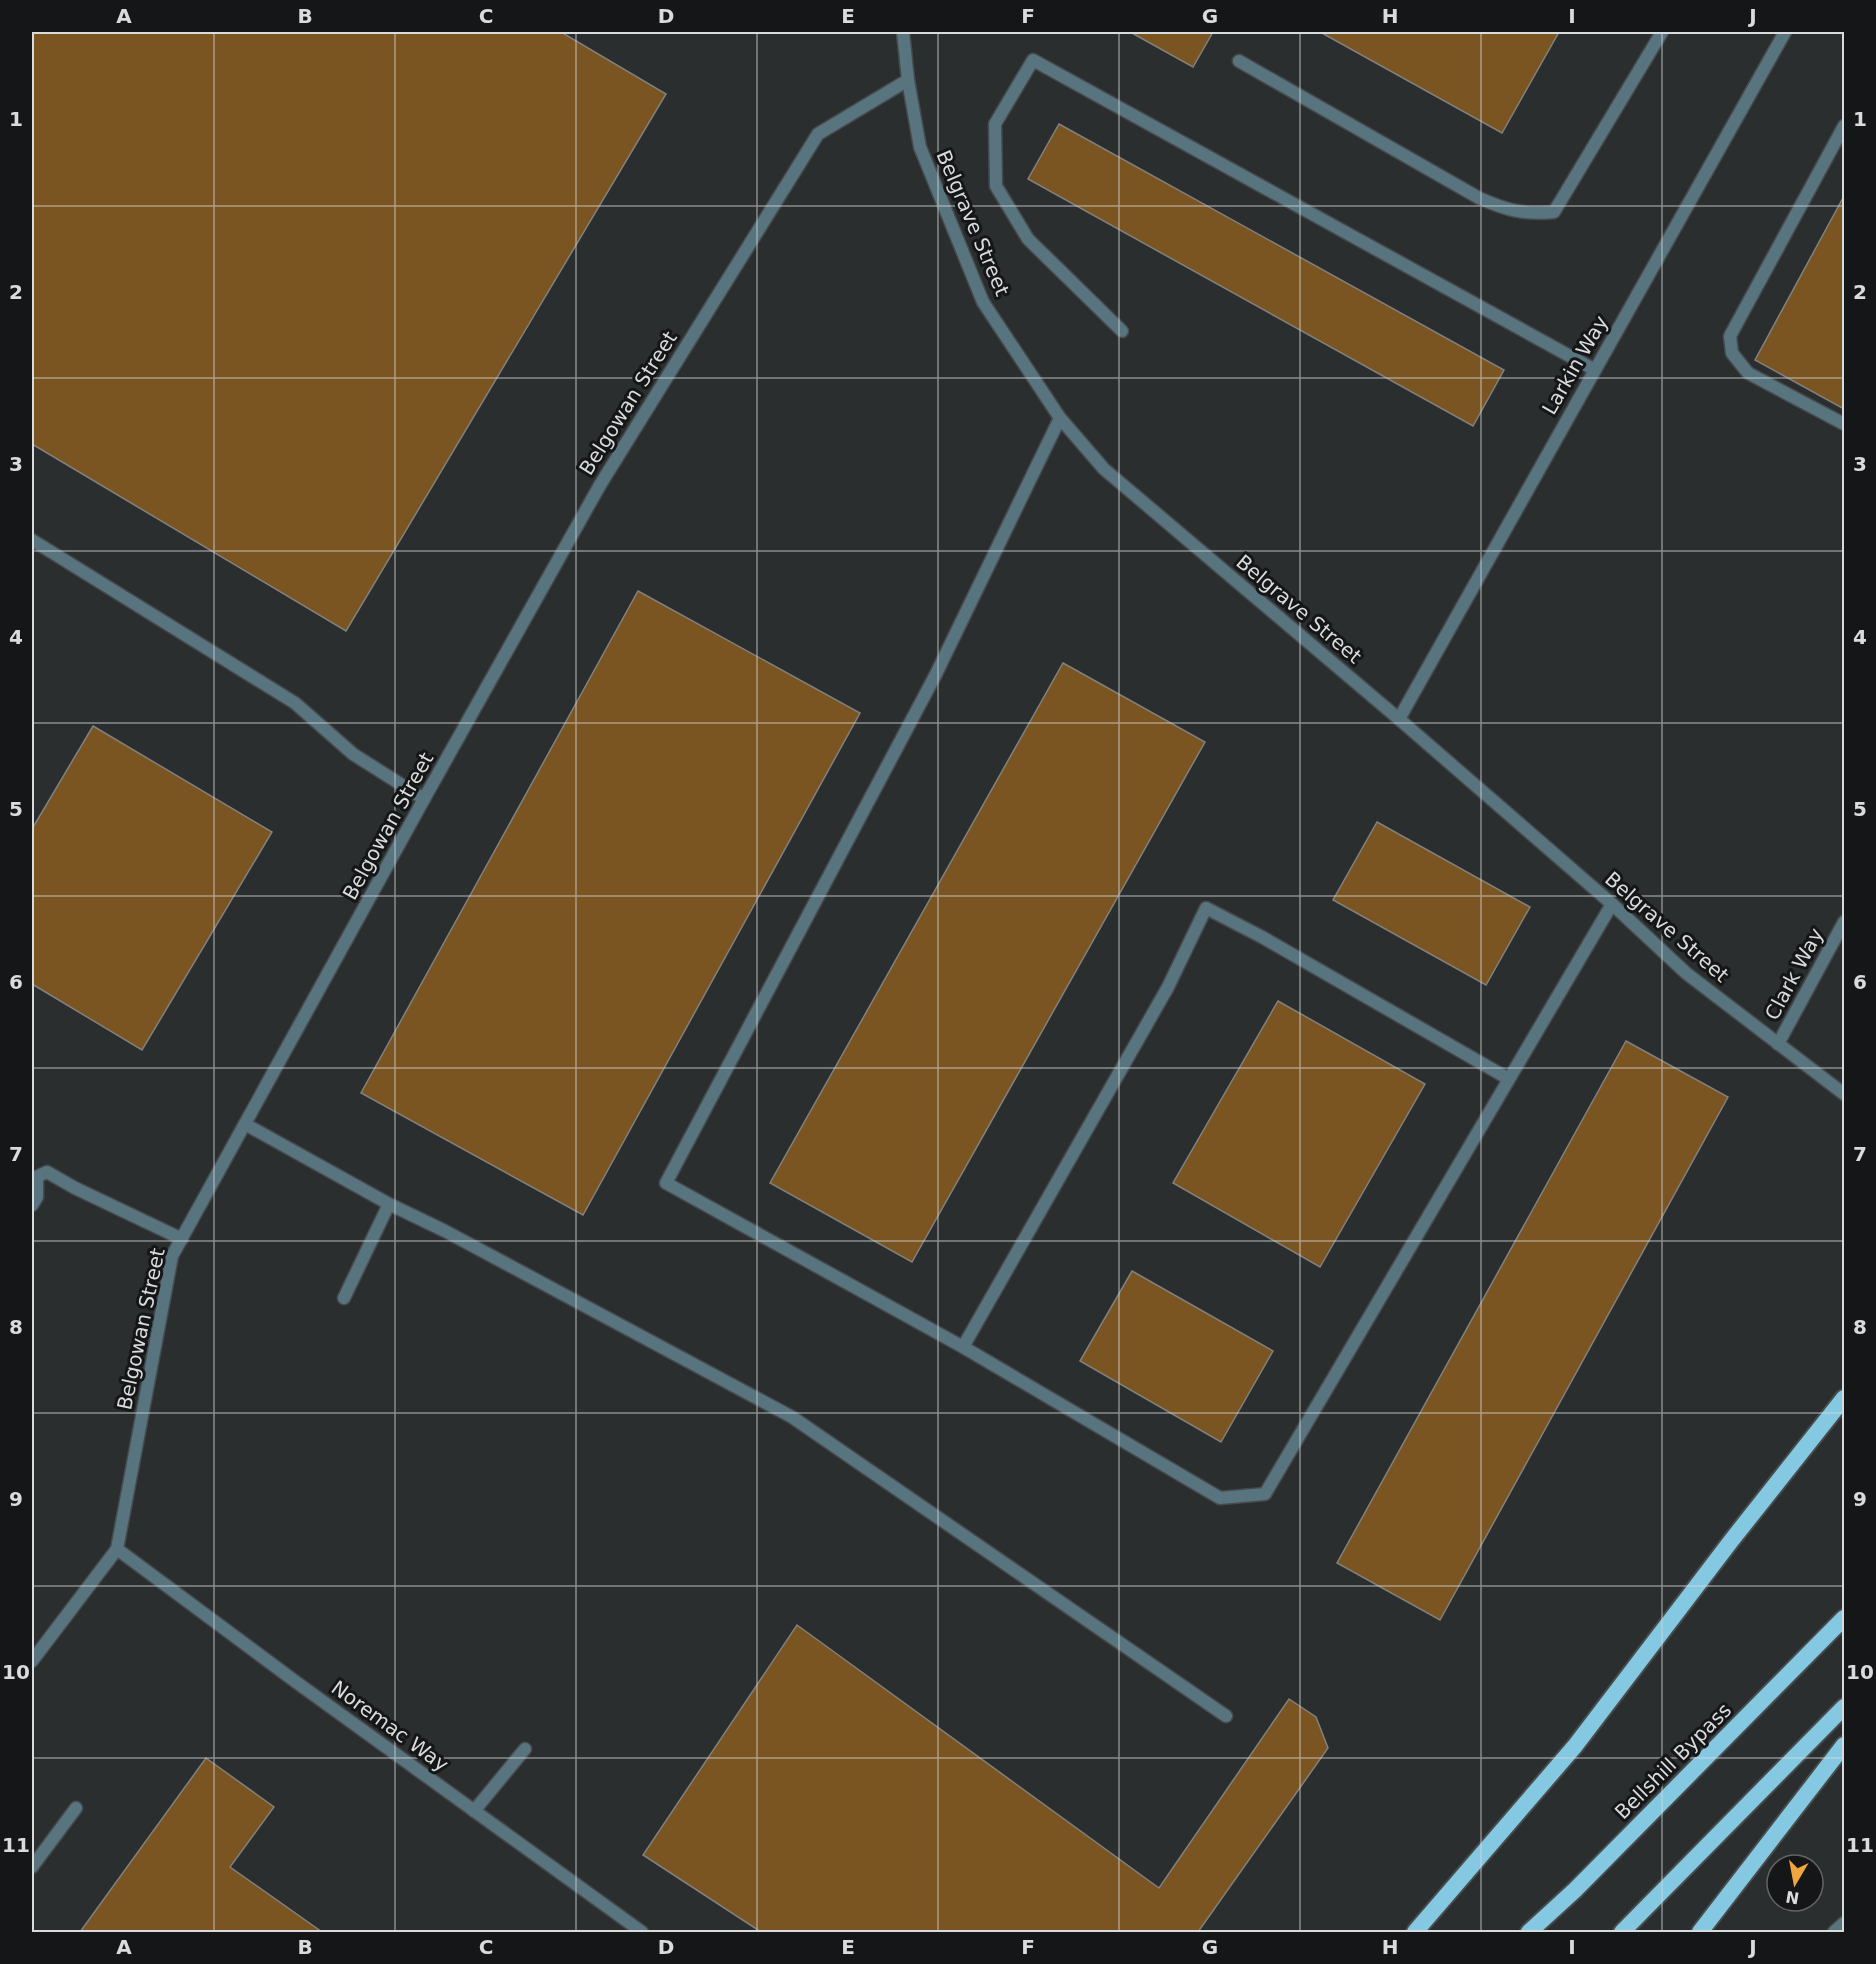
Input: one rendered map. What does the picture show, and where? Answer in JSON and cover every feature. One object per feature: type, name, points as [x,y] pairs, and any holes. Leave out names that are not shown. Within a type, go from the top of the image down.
[{"type":"highway","points":[[1415,1932],[1575,1746],[1731,1541],[1845,1398]]},
{"type":"highway","name":"Bellshill Bypass","points":[[1529,1932],[1575,1890],[1845,1618]]},
{"type":"highway","points":[[1622,1932],[1845,1707]]},
{"type":"highway","points":[[1700,1932],[1845,1745]]},
{"type":"street","name":"Belgrave Street","points":[[903,32],[908,80],[920,147],[983,302],[1060,418],[1104,469],[1399,719],[1612,904],[1686,973],[1845,1094]]},
{"type":"street","points":[[1239,61],[1479,198],[1507,210],[1535,214],[1554,212],[1662,32]]},
{"type":"street","name":"Larkin Way","points":[[1399,719],[1785,32]]},
{"type":"street","points":[[1122,331],[1028,239],[996,186],[995,124],[1033,60],[1595,370]]},
{"type":"street","name":"Belgowan Street","points":[[32,1661],[117,1549],[172,1256],[424,800],[600,485],[818,134],[908,80]]},
{"type":"street","points":[[1845,126],[1730,336],[1732,353],[1748,373],[1845,424]]},
{"type":"street","points":[[1060,418],[936,674],[666,1183],[963,1347],[1220,1498],[1265,1494],[1612,904]]},
{"type":"street","points":[[32,540],[295,703],[353,754],[424,800]]},
{"type":"street","points":[[963,1347],[1168,987],[1206,908],[1263,937],[1509,1079]]},
{"type":"street","name":"Clark Way","points":[[1778,1044],[1845,922]]},
{"type":"street","points":[[245,1124],[389,1204],[445,1231],[792,1417],[1226,1716]]},
{"type":"street","points":[[32,1205],[37,1197],[34,1178],[47,1172],[75,1188],[182,1239]]},
{"type":"street","points":[[344,1299],[389,1204]]},
{"type":"street","name":"Noremac Way","points":[[117,1549],[296,1682],[642,1932]]},
{"type":"street","points":[[474,1811],[525,1749]]},
{"type":"street","points":[[32,1867],[76,1808]]},
{"type":"street","points":[[1834,1932],[1845,1923]]},
{"type":"building","points":[[32,32],[561,32],[666,94],[346,631],[32,444]]},
{"type":"building","points":[[1130,32],[1213,32],[1193,67]]},
{"type":"building","points":[[1320,32],[1559,32],[1502,133]]},
{"type":"building","points":[[1059,124],[1504,370],[1473,426],[1028,179]]},
{"type":"building","points":[[1844,196],[1844,409],[1755,360]]},
{"type":"building","points":[[638,591],[860,713],[583,1215],[361,1093]]},
{"type":"building","points":[[1063,663],[1205,742],[912,1262],[770,1183]]},
{"type":"building","points":[[93,726],[272,832],[142,1050],[32,984],[32,829]]},
{"type":"building","points":[[1377,822],[1530,907],[1486,985],[1333,900]]},
{"type":"building","points":[[1278,1001],[1425,1084],[1320,1267],[1173,1183]]},
{"type":"building","points":[[1626,1041],[1728,1097],[1440,1620],[1337,1563]]},
{"type":"building","points":[[1132,1271],[1273,1351],[1221,1442],[1080,1361]]},
{"type":"building","points":[[797,1625],[1159,1888],[1289,1699],[1316,1717],[1328,1748],[1198,1932],[761,1932],[643,1855]]},
{"type":"building","points":[[206,1758],[274,1807],[230,1867],[322,1932],[80,1932]]}]
